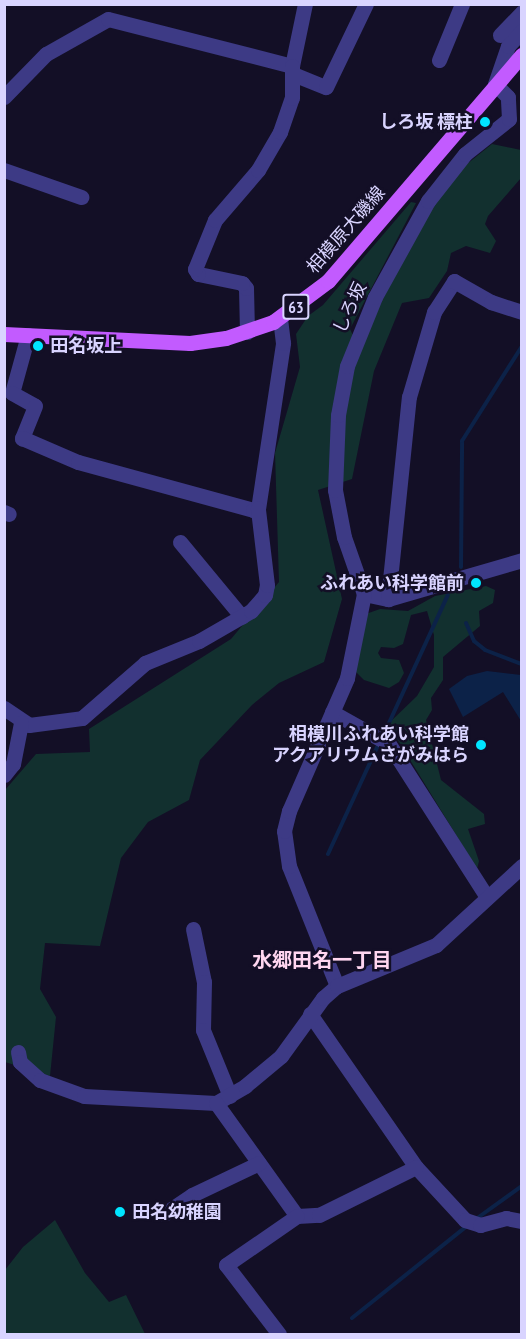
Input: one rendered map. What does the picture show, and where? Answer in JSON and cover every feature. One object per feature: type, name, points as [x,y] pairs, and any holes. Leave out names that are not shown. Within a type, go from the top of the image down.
[{"type":"main road","name":"相模原大磯線","points":[[4,334],[174,344],[216,340],[247,332],[280,318],[328,281],[522,55]]},
{"type":"street","points":[[247,332],[246,288],[242,283],[198,274],[195,269],[215,220],[258,170],[280,132],[292,98],[293,70],[305,4]]},
{"type":"street","points":[[4,97],[46,54],[108,19],[293,70],[326,87],[366,4]]},
{"type":"street","points":[[439,60],[462,4]]},
{"type":"street","points":[[500,35],[522,12]]},
{"type":"street","points":[[495,84],[508,46],[522,31]]},
{"type":"street","name":"しろ坂","points":[[364,594],[356,578],[334,490],[344,381],[359,331],[428,201],[465,154],[509,119],[508,97],[495,84]]},
{"type":"street","points":[[4,170],[81,197]]},
{"type":"street","points":[[388,599],[409,397],[434,312],[454,281],[490,302],[522,312]]},
{"type":"street","points":[[4,708],[21,723],[36,725],[82,718],[145,663],[242,617],[259,603],[267,585],[258,509],[283,343],[280,318]]},
{"type":"street","points":[[28,335],[12,393],[35,406],[22,438],[78,462],[247,510],[258,509]]},
{"type":"street","points":[[180,542],[242,617]]},
{"type":"street","points":[[338,986],[289,866],[284,843],[289,811],[347,678],[364,594],[388,599],[522,560]]},
{"type":"street","points":[[332,712],[383,739],[487,897]]},
{"type":"street","points":[[4,775],[13,764],[21,723]]},
{"type":"street","points":[[18,1052],[20,1062],[40,1080],[84,1096],[111,1101],[158,1098],[223,1100],[281,1056],[310,1014],[338,986],[424,953],[445,938],[522,866]]},
{"type":"street","points":[[193,929],[204,982],[203,1030],[223,1100],[258,1163],[297,1216]]},
{"type":"street","points":[[310,1014],[416,1167],[465,1220],[480,1225],[506,1218],[522,1221]]},
{"type":"street","points":[[164,1214],[192,1195],[258,1163]]},
{"type":"street","points":[[279,1335],[226,1265],[297,1216],[319,1215],[416,1167]]},
{"type":"green space","points":[[492,144],[521,150],[521,178],[488,216],[485,224],[496,241],[490,253],[466,246],[451,253],[447,271],[429,298],[402,303],[374,371],[352,479],[318,490],[342,599],[324,662],[279,683],[252,705],[200,760],[189,800],[148,822],[121,858],[100,946],[45,943],[40,989],[56,1017],[50,1076],[5,1062],[5,790],[36,754],[90,752],[89,729],[231,639],[279,582],[275,453],[300,367],[296,334],[308,316],[323,305],[411,202],[416,203],[350,329],[357,344],[369,327],[428,208],[462,168]]},
{"type":"green space","points":[[486,586],[495,590],[493,603],[479,611],[480,626],[443,657],[443,680],[431,698],[432,710],[426,720],[441,780],[484,814],[485,824],[468,829],[479,861],[477,869],[388,724],[417,696],[434,667],[434,635],[427,611],[411,615],[403,644],[394,648],[381,647],[378,653],[381,658],[399,660],[404,673],[399,682],[389,688],[364,680],[355,671],[363,615],[380,609],[408,611],[435,596]]},
{"type":"green space","points":[[55,1220],[85,1273],[109,1302],[126,1295],[145,1334],[5,1334],[5,1270],[23,1247]]},
{"type":"water","points":[[487,671],[521,675],[521,721],[503,692],[463,717],[449,689],[467,676]]},
{"type":"waterway","points":[[461,567],[462,441],[522,346]]},
{"type":"waterway","points":[[383,736],[448,595]]},
{"type":"waterway","points":[[466,623],[474,641],[485,650],[522,664]]},
{"type":"waterway","points":[[328,854],[379,743]]},
{"type":"waterway","points":[[476,1219],[522,1186]]},
{"type":"waterway","points":[[352,1318],[468,1225]]},
{"type":"place","name":"しろ坂 標柱","points":[[485,122]]},
{"type":"place","name":"田名坂上","points":[[38,346]]},
{"type":"place","name":"ふれあい科学館前","points":[[476,583]]},
{"type":"place","name":"相模川ふれあい科学館 アクアリウムさがみはら","points":[[481,745]]},
{"type":"place","name":"田名幼稚園","points":[[120,1212]]},
{"type":"district","name":"水郷田名一丁目","points":[[322,960]]}]
